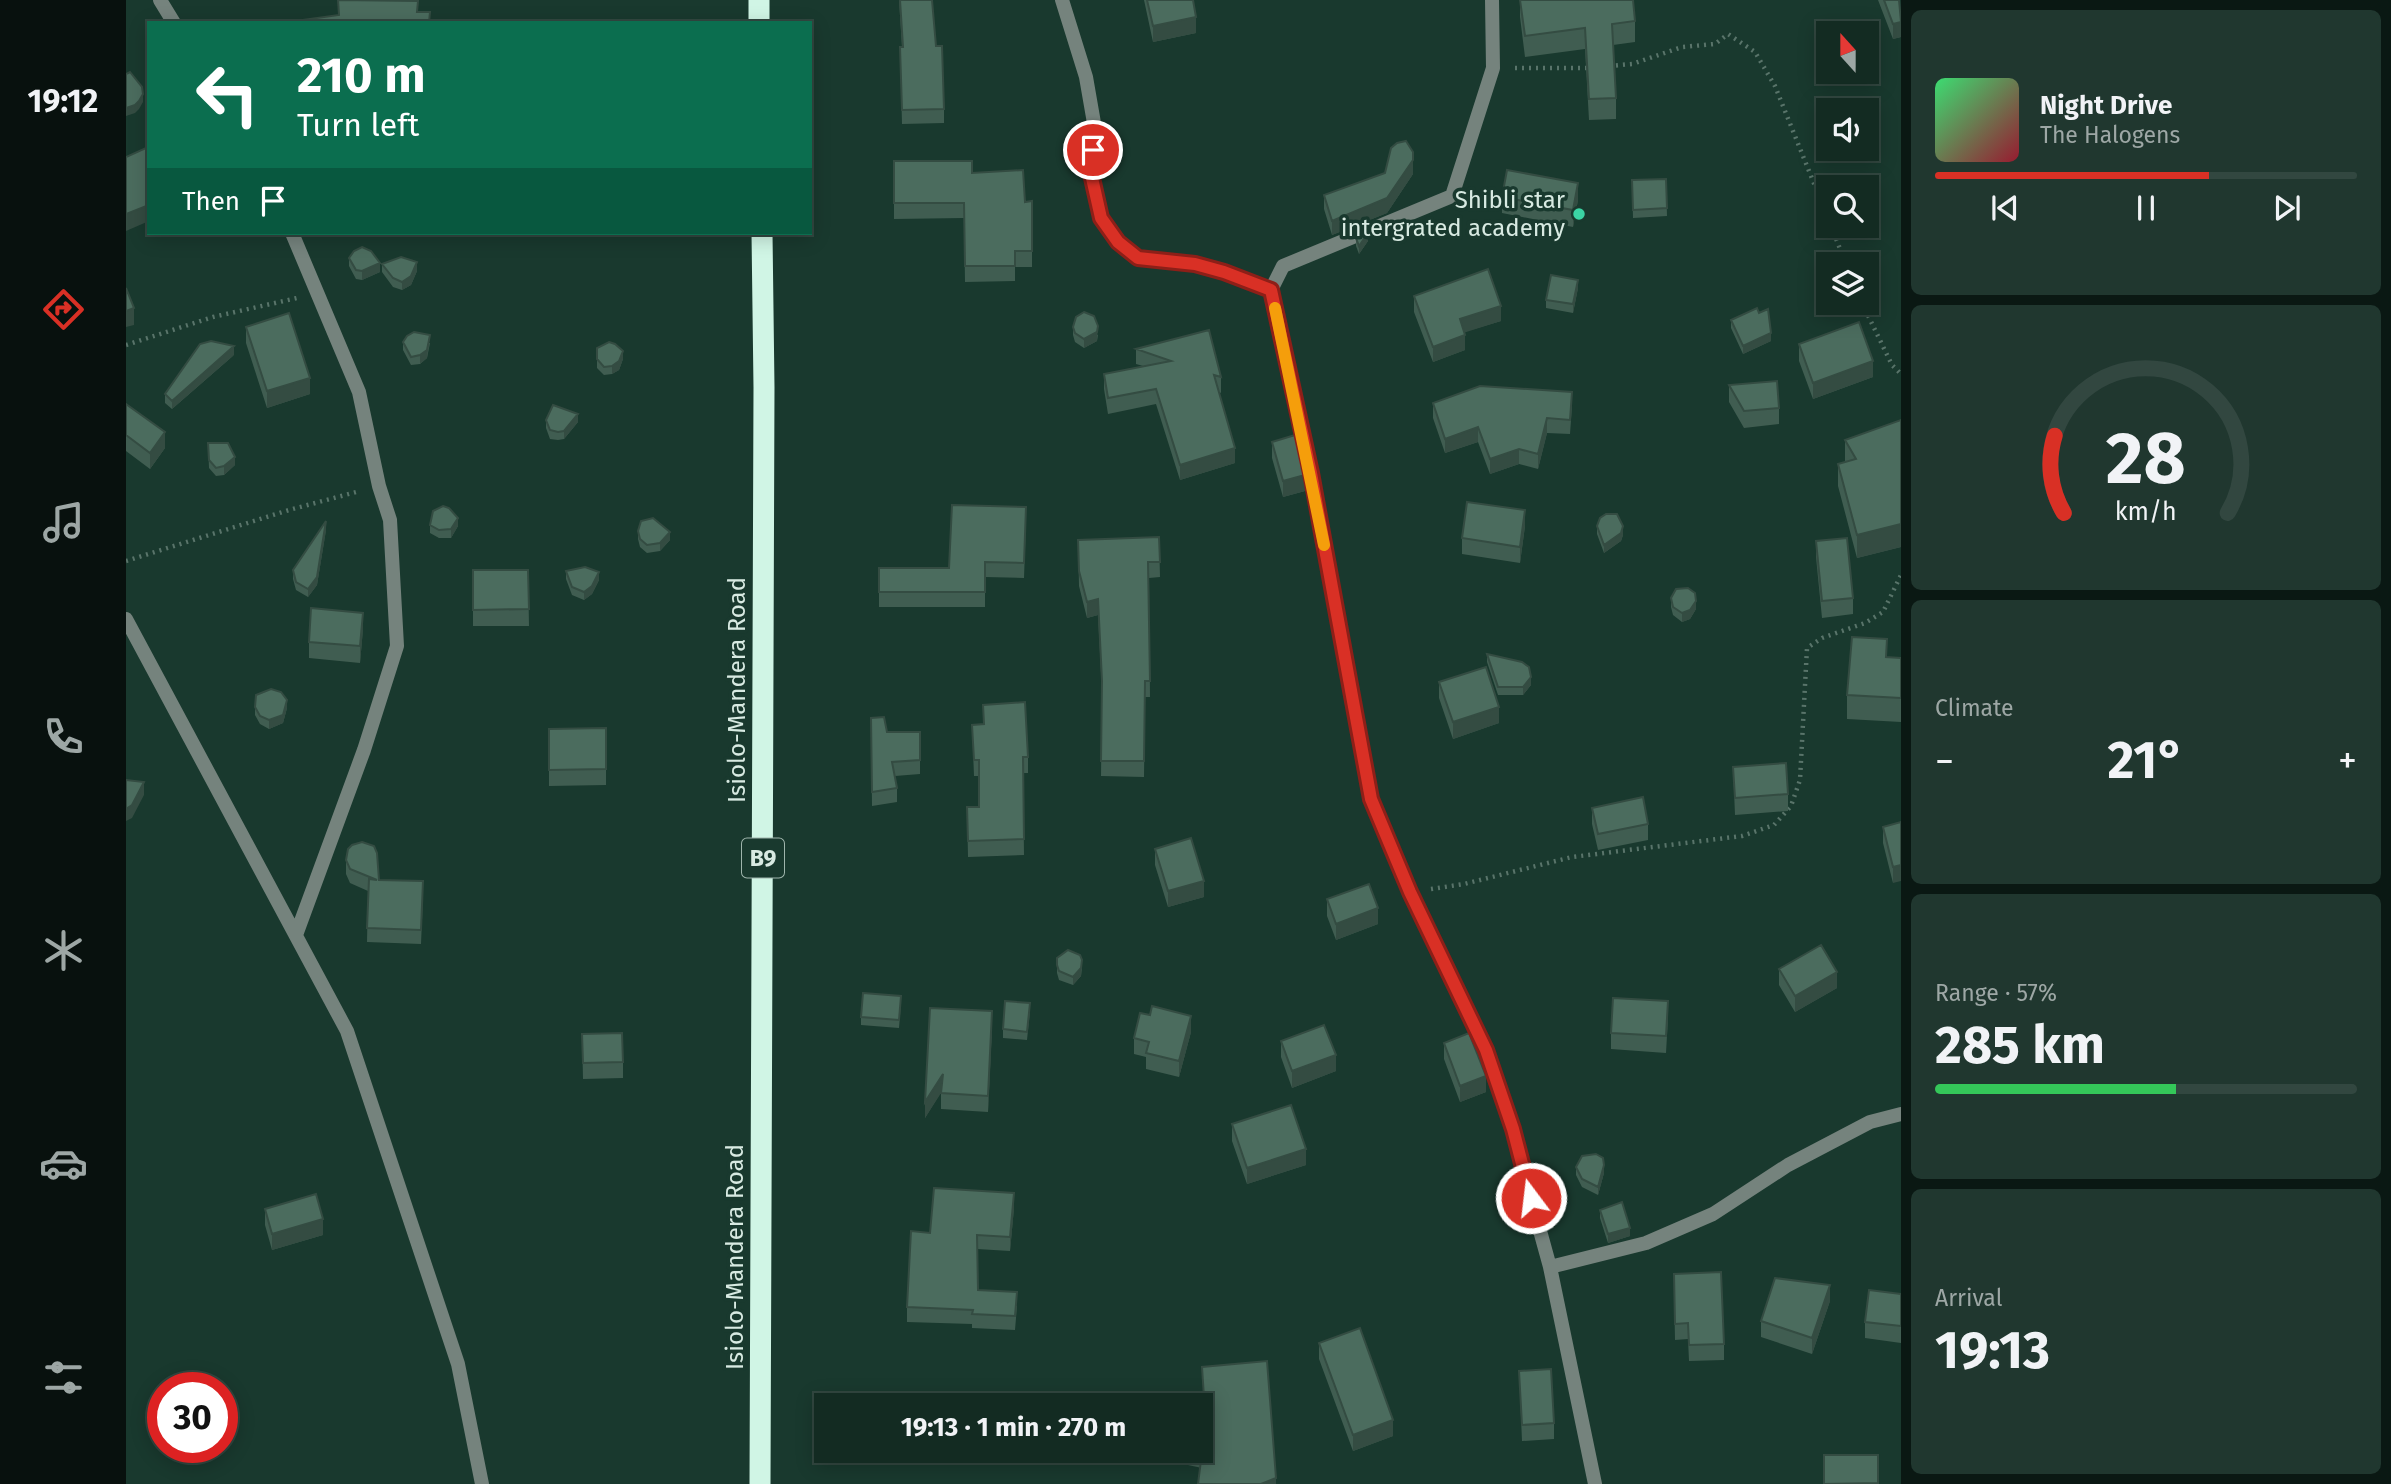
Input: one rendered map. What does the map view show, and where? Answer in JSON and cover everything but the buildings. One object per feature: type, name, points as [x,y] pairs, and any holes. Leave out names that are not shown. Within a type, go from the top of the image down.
[{"type":"highway","points":[[759,0],[759,21]]},
{"type":"highway","name":"Isiolo-Mandera Road","points":[[760,1484],[764,415],[762,235]]},
{"type":"street","points":[[160,0],[173,21]]},
{"type":"street","points":[[1062,0],[1086,78],[1094,123],[1092,178],[1101,218],[1118,242],[1138,258],[1195,264],[1271,290]]},
{"type":"street","points":[[1492,0],[1493,68],[1452,196],[1283,266],[1271,290],[1311,473],[1371,799],[1410,892],[1486,1050],[1513,1129],[1550,1267],[1595,1484]]},
{"type":"street","points":[[293,235],[359,392],[379,486],[390,520],[397,646],[364,750],[296,936]]},
{"type":"street","points":[[126,619],[347,1031],[458,1364],[482,1484]]},
{"type":"street","points":[[1550,1267],[1646,1244],[1713,1214],[1788,1165],[1870,1122],[1901,1114]]},
{"type":"path","points":[[1604,66],[1632,64],[1682,47],[1715,44],[1728,34],[1755,52],[1774,86],[1816,189]]},
{"type":"path","points":[[1493,68],[1590,68]]},
{"type":"path","points":[[126,345],[213,317],[318,293]]},
{"type":"path","points":[[1868,315],[1892,365],[1901,374]]},
{"type":"path","points":[[126,561],[289,510],[379,486]]},
{"type":"path","points":[[1410,892],[1464,884],[1572,857],[1742,836],[1774,825],[1791,806],[1800,780],[1807,648],[1822,638],[1865,623],[1882,612],[1901,575]]},
{"type":"slow traffic","points":[[1275,308],[1324,545]]},
{"type":"place","name":"Shibli star intergrated academy","points":[[1579,214]]},
{"type":"route","points":[[1093,150],[1092,178],[1101,218],[1118,242],[1138,258],[1195,264],[1271,290],[1311,473],[1371,799],[1410,892],[1486,1050],[1513,1129],[1531,1198]]}]
